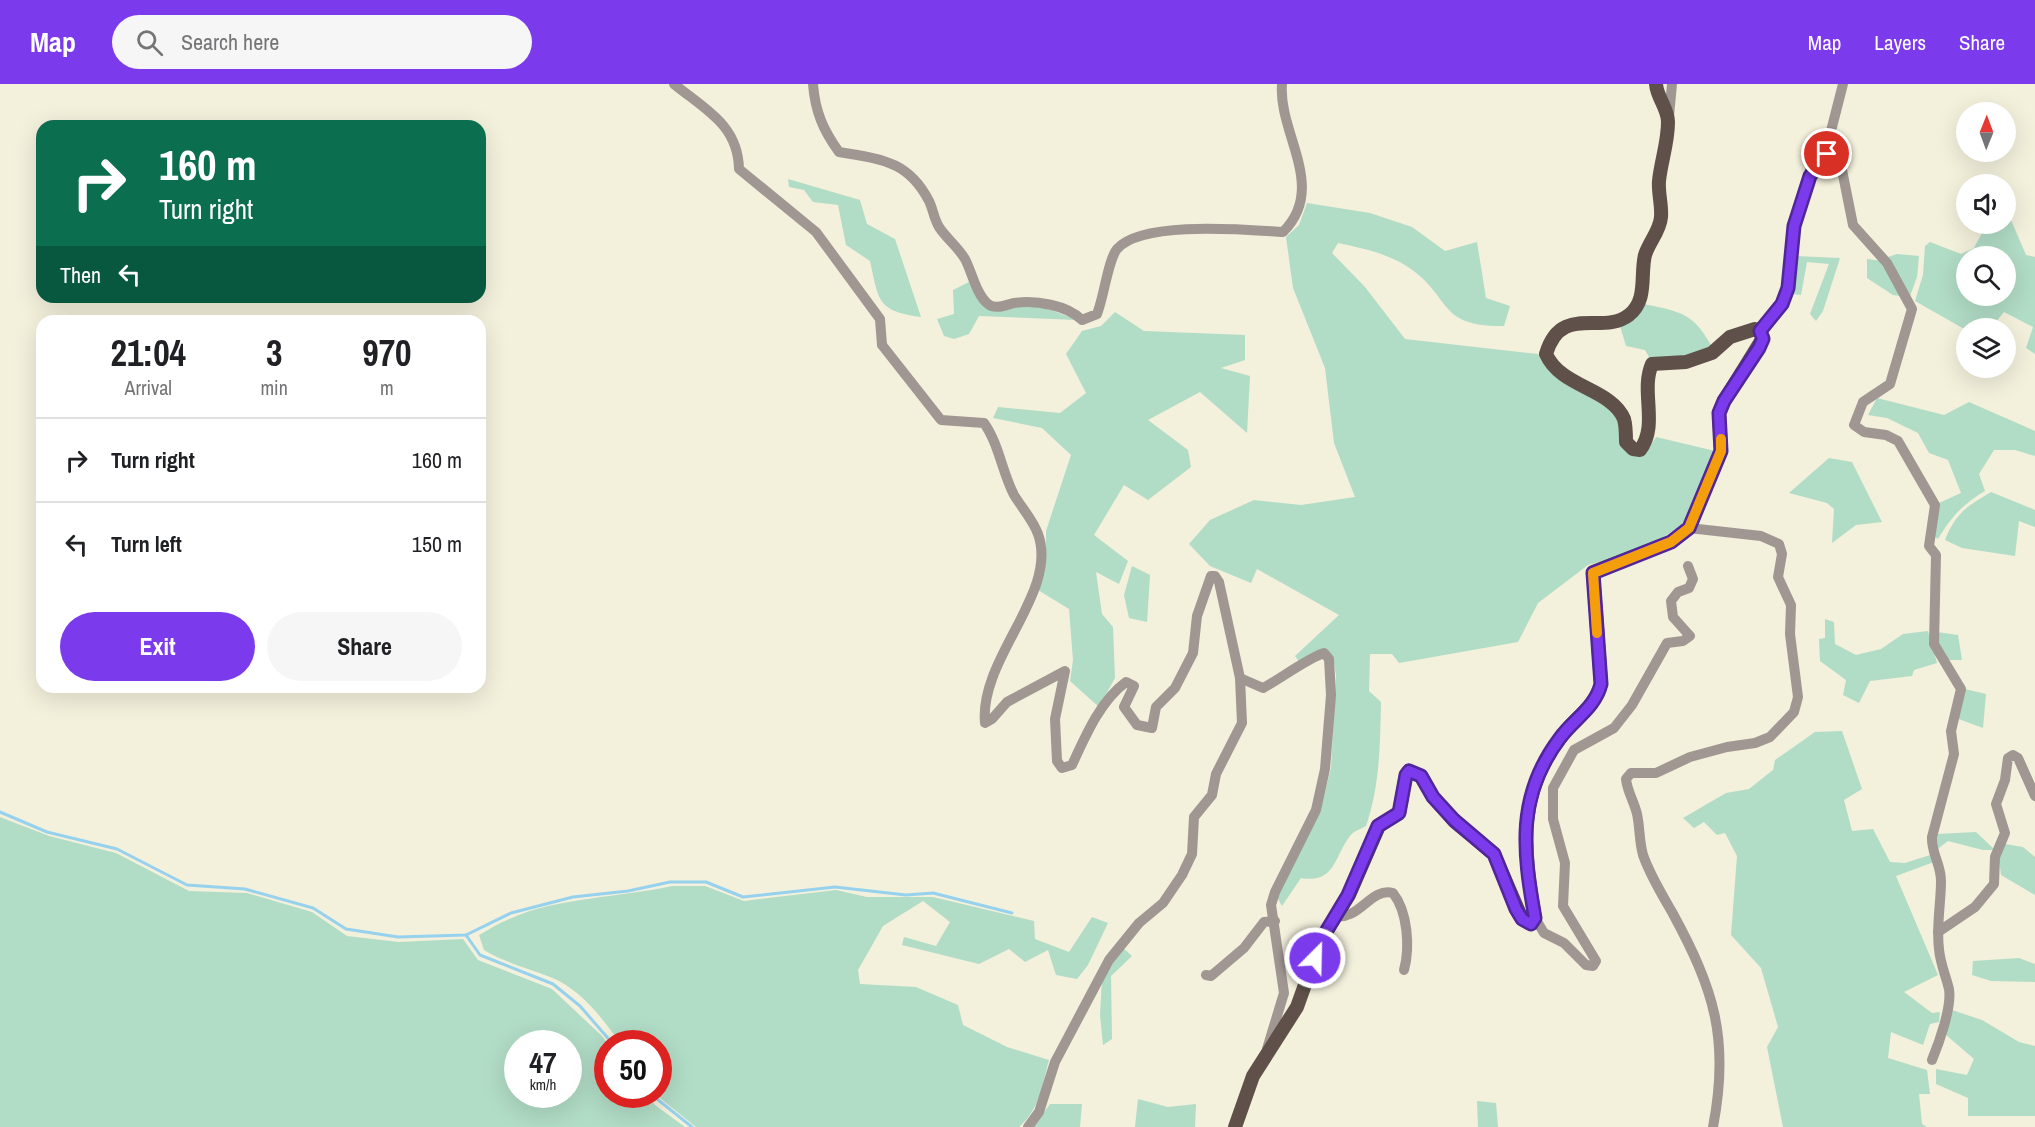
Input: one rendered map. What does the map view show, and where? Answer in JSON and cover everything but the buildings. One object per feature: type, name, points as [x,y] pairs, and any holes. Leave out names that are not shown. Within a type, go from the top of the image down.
[{"type":"main road","points":[[1235,1127],[1253,1076],[1298,1007],[1321,940],[1348,895],[1378,826],[1399,813],[1406,775],[1409,771],[1414,771],[1454,820],[1494,854],[1522,919],[1531,924],[1535,918],[1525,853],[1528,805],[1540,770],[1551,750],[1569,726],[1598,698],[1601,684],[1593,573],[1671,542],[1689,528],[1721,451],[1719,413],[1724,401],[1763,339],[1760,331],[1755,329],[1730,337],[1712,353],[1686,362],[1652,364],[1648,373],[1649,426],[1645,444],[1640,450],[1633,449],[1626,442],[1625,421],[1618,409],[1560,374],[1551,365],[1546,354],[1549,343],[1557,332],[1582,321],[1615,322],[1629,314],[1638,303],[1645,256],[1661,219],[1659,183],[1668,120],[1657,94],[1656,84]]},
{"type":"street","points":[[674,84],[725,125],[738,150],[739,170],[816,232],[880,319],[882,345],[940,420],[984,423],[991,433],[1014,495],[1038,534],[1041,566],[1038,582],[1005,645],[993,676],[984,714],[985,723],[992,719],[1007,702],[1065,671],[1055,719],[1057,760],[1062,768],[1072,765],[1096,718],[1119,687],[1126,682],[1134,686],[1124,707],[1137,724],[1152,728],[1156,707],[1175,688],[1193,653],[1197,616],[1211,576],[1215,576],[1223,595],[1240,678],[1242,723],[1216,774],[1212,795],[1194,817],[1192,854],[1182,875],[1162,903],[1139,923],[1109,960],[1055,1062],[1039,1112],[1028,1127]]},
{"type":"street","points":[[813,84],[815,108],[825,132],[838,152],[877,157],[897,165],[915,179],[930,202],[939,226],[964,258],[987,303],[996,308],[1014,303],[1039,303],[1074,311],[1082,320],[1097,314],[1107,287],[1108,268],[1116,250],[1128,240],[1199,228],[1229,227],[1283,232],[1293,221],[1299,207],[1301,170],[1297,151],[1283,114],[1282,84]]},
{"type":"street","points":[[1668,120],[1672,84]]},
{"type":"street","points":[[1760,331],[1782,304],[1788,288],[1794,226],[1810,176],[1813,156],[1831,131],[1843,84]]},
{"type":"street","points":[[1810,176],[1827,154],[1835,150],[1839,155],[1853,225],[1887,263],[1912,309],[1890,384],[1863,402],[1854,425],[1864,432],[1886,435],[1898,441],[1935,505],[1929,546],[1936,555],[1934,644],[1961,689],[1951,731],[1954,754],[1931,848],[1939,866],[1941,880],[1939,950],[1949,990],[1949,1004],[1932,1060]]},
{"type":"street","points":[[1689,528],[1761,536],[1779,544],[1782,554],[1778,577],[1791,605],[1790,634],[1798,697],[1794,712],[1770,737],[1755,743],[1727,747],[1690,757],[1656,773],[1631,773],[1626,779],[1637,813],[1642,851],[1651,877],[1677,922],[1712,997],[1719,1041],[1719,1092],[1713,1127]]},
{"type":"street","points":[[1535,918],[1544,933],[1564,943],[1586,965],[1593,966],[1596,961],[1592,951],[1563,906],[1565,863],[1553,819],[1553,788],[1574,750],[1614,728],[1632,705],[1667,643],[1683,641],[1690,636],[1673,617],[1671,601],[1678,592],[1689,588],[1693,579],[1688,566]]},
{"type":"street","points":[[1240,678],[1263,688],[1307,664],[1316,656],[1324,653],[1329,659],[1331,695],[1325,769],[1316,810],[1275,892],[1271,905],[1284,993],[1263,1061]]},
{"type":"street","points":[[1938,933],[1975,907],[1994,884],[1995,857],[2005,833],[1996,804],[2005,780],[2008,758],[2013,755],[2018,758],[2035,796]]},
{"type":"street","points":[[1334,916],[1349,916],[1378,893],[1385,891],[1394,893],[1402,912],[1409,953],[1404,970]]},
{"type":"street","points":[[1206,975],[1211,976],[1232,959],[1264,922],[1275,921]]},
{"type":"green space","points":[[788,179],[860,200],[867,224],[895,239],[921,317],[896,311],[882,302],[878,295],[870,261],[846,245],[838,205],[813,202],[804,190],[789,187]]},
{"type":"green space","points":[[1307,203],[1370,213],[1412,227],[1445,251],[1477,242],[1486,298],[1510,306],[1504,326],[1482,325],[1456,316],[1422,278],[1400,262],[1365,249],[1338,243],[1332,253],[1365,287],[1405,339],[1538,354],[1548,367],[1608,405],[1636,452],[1649,448],[1656,437],[1715,451],[1693,508],[1681,525],[1646,549],[1588,565],[1538,603],[1518,642],[1399,663],[1392,654],[1370,654],[1369,691],[1381,702],[1381,718],[1377,780],[1366,826],[1351,834],[1327,873],[1312,879],[1301,878],[1282,906],[1277,897],[1320,812],[1331,768],[1336,676],[1333,656],[1300,663],[1295,656],[1339,615],[1257,569],[1251,583],[1210,566],[1189,544],[1210,520],[1254,500],[1301,505],[1355,497],[1334,443],[1325,368],[1293,288],[1286,237],[1299,225]]},
{"type":"green space","points":[[2016,232],[2026,255],[2035,257],[2035,354],[2026,348],[2033,327],[2004,312],[1999,318],[1956,318],[1956,324],[1915,301],[1923,275],[1925,246],[1930,242],[1956,252],[1956,306],[2016,306],[2016,246],[1975,246],[1981,234],[2016,234]]},
{"type":"green space","points":[[1897,254],[1919,256],[1917,277],[1909,299],[1888,257]]},
{"type":"green space","points":[[1795,256],[1840,258],[1823,311],[1816,321],[1810,314],[1829,264],[1807,262],[1801,295],[1792,294]]},
{"type":"green space","points":[[1867,259],[1882,261],[1900,296],[1893,295],[1867,278]]},
{"type":"green space","points":[[969,282],[983,305],[1043,307],[1077,320],[979,316],[969,334],[954,339],[944,336],[937,319],[954,314],[953,290]]},
{"type":"green space","points":[[1644,304],[1668,309],[1685,316],[1699,327],[1712,347],[1688,358],[1652,362],[1645,350],[1626,346],[1620,326],[1631,322]]},
{"type":"green space","points":[[1115,312],[1144,331],[1245,335],[1245,360],[1221,368],[1250,376],[1247,433],[1200,392],[1148,420],[1188,450],[1191,467],[1148,500],[1124,485],[1094,535],[1128,561],[1119,584],[1096,572],[1102,614],[1113,627],[1115,678],[1099,707],[1070,681],[1073,660],[1069,609],[1038,590],[1046,560],[1046,531],[1071,455],[1042,428],[993,418],[998,407],[1060,413],[1086,393],[1066,354],[1082,331],[1101,326]]},
{"type":"green space","points":[[1877,398],[1944,415],[1969,402],[2035,431],[2035,456],[2015,450],[1994,450],[1979,474],[1985,491],[1958,512],[1938,539],[1932,535],[1939,503],[1961,493],[1948,460],[1929,453],[1918,433],[1887,418],[1868,415]]},
{"type":"green space","points":[[1829,458],[1852,462],[1882,522],[1856,525],[1832,543],[1834,509],[1827,503],[1789,493]]},
{"type":"green space","points":[[1991,492],[2035,510],[2035,527],[2019,521],[2015,556],[1962,548],[1945,540],[1958,517]]},
{"type":"green space","points":[[1132,566],[1150,575],[1147,622],[1129,618],[1124,595]]},
{"type":"green space","points":[[1825,619],[1834,622],[1835,644],[1856,655],[1881,649],[1903,634],[1928,631],[1937,663],[1914,670],[1912,676],[1870,681],[1859,703],[1843,695],[1846,680],[1820,661],[1819,639],[1825,638]]},
{"type":"green space","points":[[1937,632],[1958,635],[1962,660],[1944,660],[1937,644]]},
{"type":"green space","points":[[1965,689],[1986,694],[1983,728],[1956,718]]},
{"type":"green space","points":[[1842,731],[1862,789],[1844,800],[1852,831],[1873,829],[1890,862],[1905,863],[1930,855],[1934,862],[1896,876],[1938,975],[1904,992],[1932,1013],[1940,1012],[1939,1022],[1930,1024],[1923,1045],[1891,1032],[1888,1058],[1927,1070],[1930,1094],[1919,1094],[1922,1124],[1927,1127],[1783,1127],[1767,1047],[1778,1027],[1761,968],[1731,935],[1737,856],[1725,833],[1717,835],[1704,822],[1694,828],[1683,818],[1726,793],[1749,789],[1773,770],[1775,760],[1815,732]]},
{"type":"green space","points":[[0,817],[49,836],[116,853],[189,891],[247,893],[312,912],[347,936],[399,942],[463,939],[478,960],[552,989],[596,1030],[594,1108],[659,1108],[685,1127],[0,1127]]},
{"type":"green space","points":[[1976,832],[1995,850],[1983,850],[1948,841],[1936,850],[1937,834]]},
{"type":"green space","points":[[2005,844],[2023,847],[2035,857],[2035,895],[2001,875],[1999,859]]},
{"type":"green space","points":[[672,886],[705,886],[744,901],[836,890],[867,897],[933,897],[1034,921],[1035,939],[1069,952],[1092,917],[1108,923],[1088,965],[1077,979],[1056,975],[1048,950],[1025,962],[1009,949],[979,964],[902,945],[904,937],[936,946],[950,922],[923,901],[883,926],[858,970],[860,984],[916,987],[958,1005],[963,1025],[1007,1047],[1049,1060],[1036,1104],[1019,1127],[696,1127],[672,1108],[672,1030],[610,1030],[572,989],[550,977],[492,955],[484,950],[479,935],[529,911],[548,906]]},
{"type":"green space","points":[[1123,948],[1132,956],[1111,976],[1112,1039],[1103,1045],[1100,1015],[1102,978]]},
{"type":"green space","points":[[2019,958],[2035,964],[2035,982],[1991,981],[1972,975],[1973,961]]},
{"type":"green space","points":[[1952,1010],[1982,1020],[2019,1042],[2035,1046],[2035,1116],[1968,1116],[1968,1098],[1936,1084],[1936,1069],[1967,1075],[1974,1059],[1945,1034]]},
{"type":"green space","points":[[1138,1099],[1168,1107],[1196,1104],[1195,1127],[1135,1127]]},
{"type":"green space","points":[[1477,1101],[1496,1103],[1498,1127],[1478,1127]]},
{"type":"green space","points":[[1050,1104],[1082,1104],[1080,1127],[1033,1127]]},
{"type":"waterway","points":[[0,812],[47,832],[117,849],[187,885],[245,889],[313,908],[346,929],[398,937],[466,935],[511,913],[573,897],[628,891],[670,882],[706,882],[743,897],[835,887],[906,895],[933,893],[1012,913]]},
{"type":"waterway","points":[[466,935],[480,955],[553,984],[580,1006],[601,1030]]},
{"type":"waterway","points":[[668,1108],[692,1127]]},
{"type":"slow traffic","points":[[1597,633],[1593,573],[1598,568],[1620,563],[1671,542],[1689,528],[1721,451],[1721,439]]},
{"type":"route","points":[[1315,958],[1321,940],[1360,870],[1378,826],[1399,813],[1406,775],[1409,771],[1414,771],[1421,776],[1441,807],[1494,854],[1508,892],[1522,919],[1531,924],[1535,918],[1525,853],[1524,834],[1528,805],[1540,770],[1551,750],[1569,726],[1598,698],[1601,684],[1593,573],[1598,568],[1620,563],[1671,542],[1689,528],[1721,451],[1719,413],[1724,401],[1759,348],[1763,339],[1760,331],[1782,304],[1788,288],[1789,256],[1794,226],[1810,176],[1827,154]]}]
